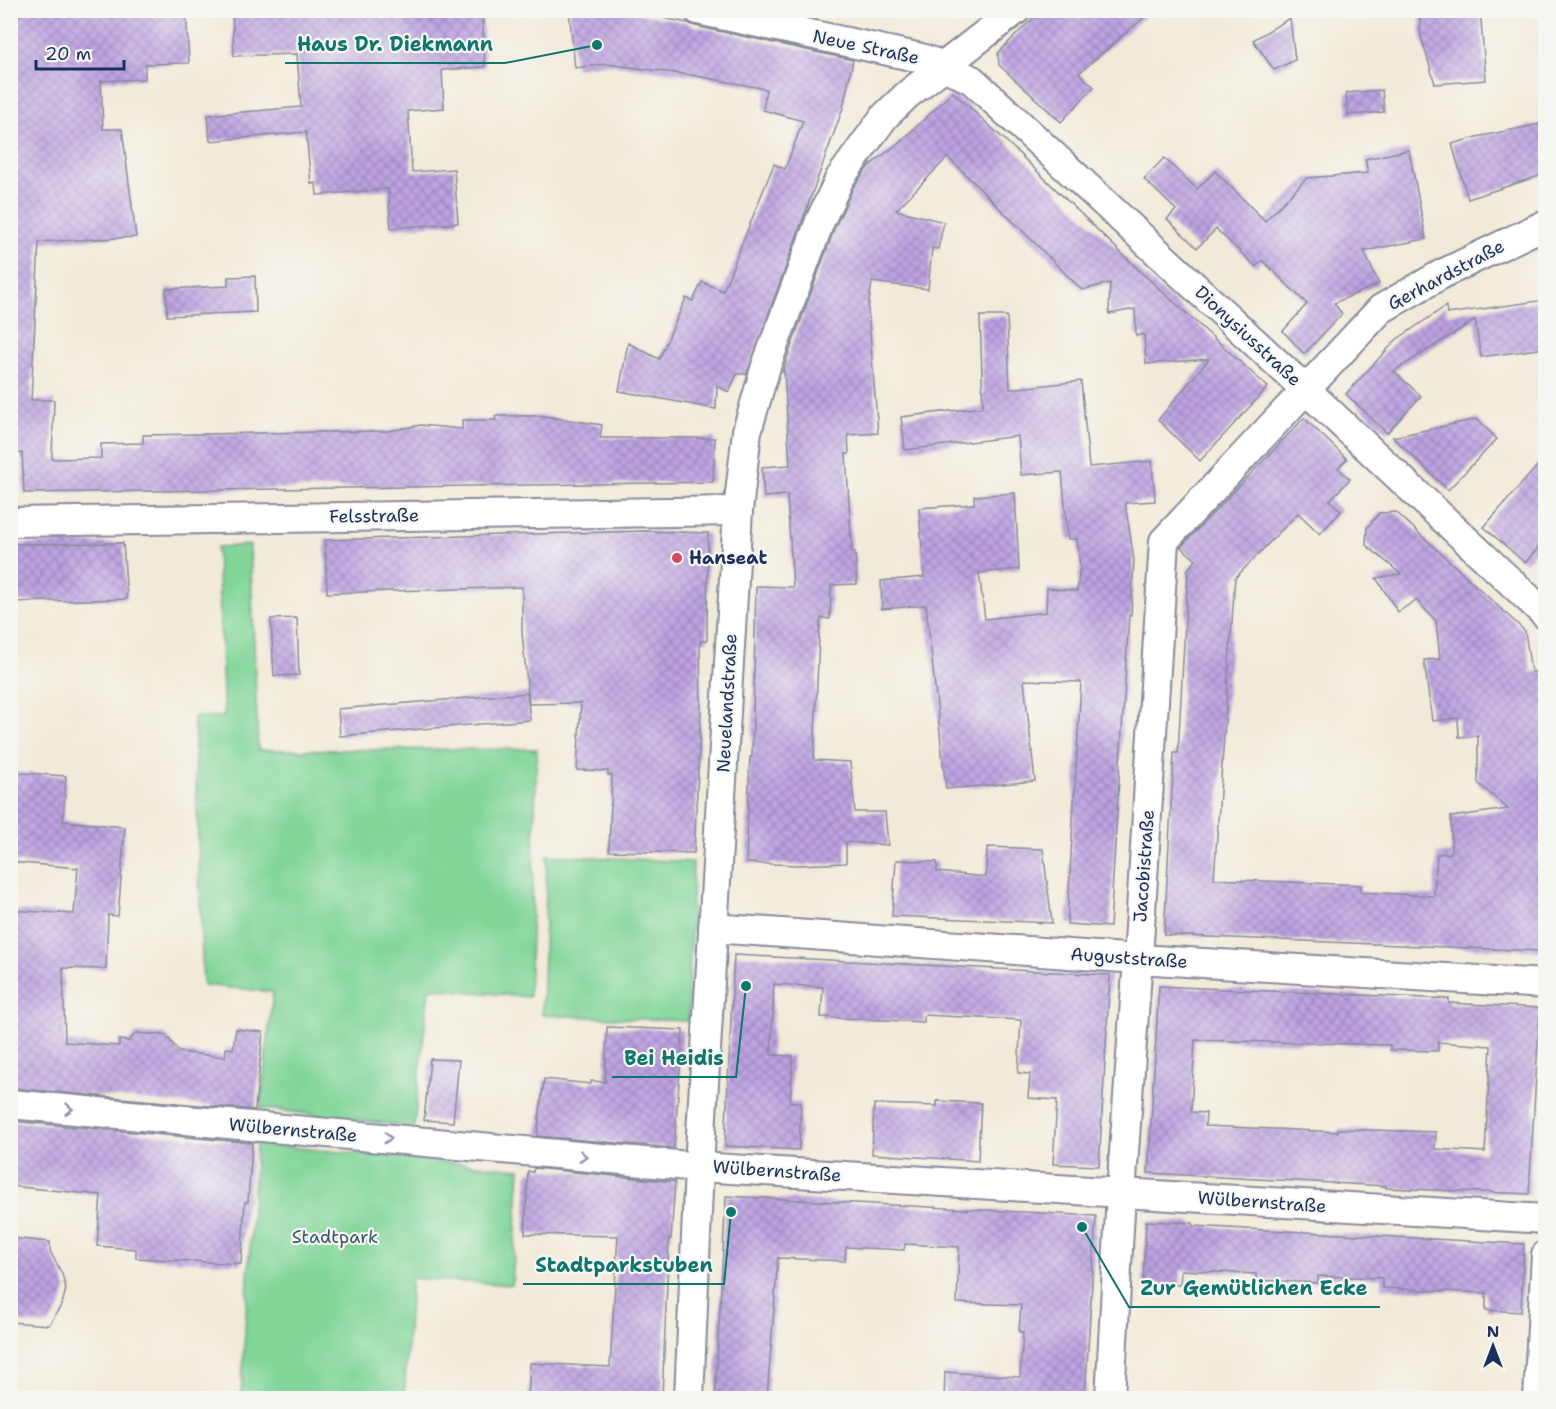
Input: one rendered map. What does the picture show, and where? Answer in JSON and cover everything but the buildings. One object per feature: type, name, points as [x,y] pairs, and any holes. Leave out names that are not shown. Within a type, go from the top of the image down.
[{"type":"street","name":"Neue Straße","points":[[698,10],[921,58],[944,66],[1016,10]]},
{"type":"street","name":"Dionysiusstraße","points":[[944,66],[972,80],[1545,615]]},
{"type":"street","name":"Neuelandstraße","points":[[689,1398],[699,1167],[738,511],[747,431],[766,366],[820,221],[840,178],[884,117],[907,95],[944,66]]},
{"type":"street","name":"Gerhardstraße","points":[[1306,390],[1381,309],[1442,274],[1545,224]]},
{"type":"street","name":"Jacobistraße","points":[[1110,1398],[1121,1193],[1164,541],[1306,390]]},
{"type":"street","name":"Felsstraße","points":[[10,522],[738,511]]},
{"type":"street","name":"Auguststraße","points":[[713,928],[1138,959],[1545,984]]},
{"type":"street","name":"Wülbernstraße","points":[[10,1104],[699,1167],[1545,1219]]},
{"type":"street","points":[[1538,1398],[1545,1255]]},
{"type":"green space","points":[[250,545],[258,750],[537,749],[529,997],[429,988],[414,1127],[260,1108],[273,992],[203,985],[194,717],[224,717],[217,547]]},
{"type":"green space","points":[[547,855],[693,862],[688,1021],[542,1015]]},
{"type":"green space","name":"Stadtpark","points":[[256,1144],[520,1169],[512,1285],[411,1278],[404,1398],[241,1398]]},
{"type":"place","name":"Haus Dr. Diekmann","points":[[597,45]]},
{"type":"place","name":"Hanseat","points":[[677,558]]},
{"type":"place","name":"Bei Heidis","points":[[746,986]]},
{"type":"place","name":"Stadtparkstuben","points":[[731,1212]]},
{"type":"place","name":"Zur Gemütlichen Ecke","points":[[1082,1227]]}]
